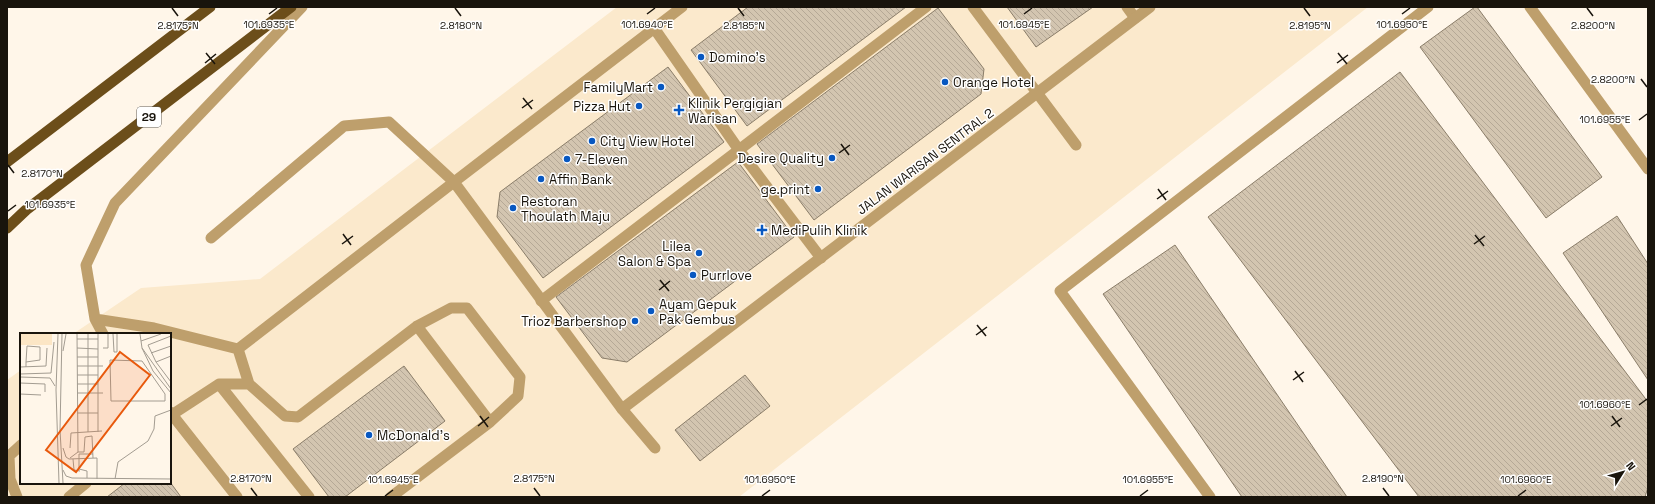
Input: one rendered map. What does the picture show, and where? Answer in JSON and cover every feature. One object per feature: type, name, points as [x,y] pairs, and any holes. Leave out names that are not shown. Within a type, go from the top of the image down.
[{"type":"highway","points":[[7,162],[210,7]]},
{"type":"highway","name":"29","points":[[7,228],[26,210],[291,7]]},
{"type":"street","points":[[103,333],[96,319],[86,266],[115,203],[302,7]]},
{"type":"street","points":[[238,349],[682,7]]},
{"type":"street","points":[[541,301],[926,7]]},
{"type":"street","points":[[973,7],[1076,146]]},
{"type":"street","points":[[1127,7],[1135,18]]},
{"type":"street","name":"JALAN WARISAN SENTRAL 2","points":[[622,409],[1150,7]]},
{"type":"street","points":[[1210,497],[1060,291],[1428,7]]},
{"type":"street","points":[[1530,7],[1648,169]]},
{"type":"street","points":[[654,28],[739,150],[820,258]]},
{"type":"street","points":[[211,238],[344,126],[389,122],[454,182],[622,409],[655,448]]},
{"type":"street","points":[[238,349],[249,384],[285,416],[298,417],[417,326],[451,308],[467,308],[520,377],[518,396],[490,422],[392,497]]},
{"type":"street","points":[[96,319],[154,328],[238,349]]},
{"type":"street","points":[[417,326],[490,422]]},
{"type":"street","points":[[237,497],[171,414],[219,384],[249,384]]},
{"type":"street","points":[[219,384],[308,497]]},
{"type":"street","points":[[17,497],[10,479],[9,456],[20,446]]},
{"type":"street","points":[[69,497],[85,484]]},
{"type":"shaded area","points":[[617,7],[1368,7],[739,497],[7,497],[7,380],[20,371],[20,484],[171,484],[171,333],[74,333],[141,288],[260,279]]},
{"type":"building","points":[[748,7],[906,7],[747,126],[691,50]]},
{"type":"building","points":[[1007,7],[1093,7],[1036,47]]},
{"type":"building","points":[[1477,7],[1602,177],[1546,218],[1420,47]]},
{"type":"building","points":[[938,8],[984,69],[981,94],[814,220],[757,144]]},
{"type":"building","points":[[668,67],[724,142],[543,278],[497,217],[500,192]]},
{"type":"building","points":[[1400,72],[1648,402],[1648,487],[1645,497],[1419,497],[1208,217]]},
{"type":"building","points":[[738,162],[794,237],[627,362],[602,358],[556,297]]},
{"type":"building","points":[[1617,216],[1648,264],[1648,380],[1563,253]]},
{"type":"building","points":[[1175,245],[1347,497],[1242,497],[1103,294]]},
{"type":"building","name":"McDonald's","points":[[404,366],[445,421],[345,497],[329,497],[293,449]]},
{"type":"building","points":[[745,375],[770,406],[700,461],[675,430]]},
{"type":"building","points":[[171,483],[181,497],[107,497],[124,484]]},
{"type":"place","name":"Domino's","points":[[701,57]]},
{"type":"place","name":"Orange Hotel","points":[[945,82]]},
{"type":"place","name":"FamilyMart","points":[[661,87]]},
{"type":"place","name":"Pizza Hut","points":[[639,106]]},
{"type":"place","name":"Klinik Pergigian Warisan","points":[[679,110]]},
{"type":"place","name":"City View Hotel","points":[[592,141]]},
{"type":"place","name":"Desire Quality","points":[[832,158]]},
{"type":"place","name":"7-Eleven","points":[[567,159]]},
{"type":"place","name":"Affin Bank","points":[[541,179]]},
{"type":"place","name":"ge.print","points":[[818,189]]},
{"type":"place","name":"Restoran Thoulath Maju","points":[[513,208]]},
{"type":"place","name":"MediPulih Klinik","points":[[762,230]]},
{"type":"place","name":"Lilea Salon & Spa","points":[[699,253]]},
{"type":"place","name":"Purrlove","points":[[693,275]]},
{"type":"place","name":"Ayam Gepuk Pak Gembus","points":[[651,311]]},
{"type":"place","name":"Trioz Barbershop","points":[[635,321]]},
{"type":"place","name":"McDonald's","points":[[369,435]]}]
